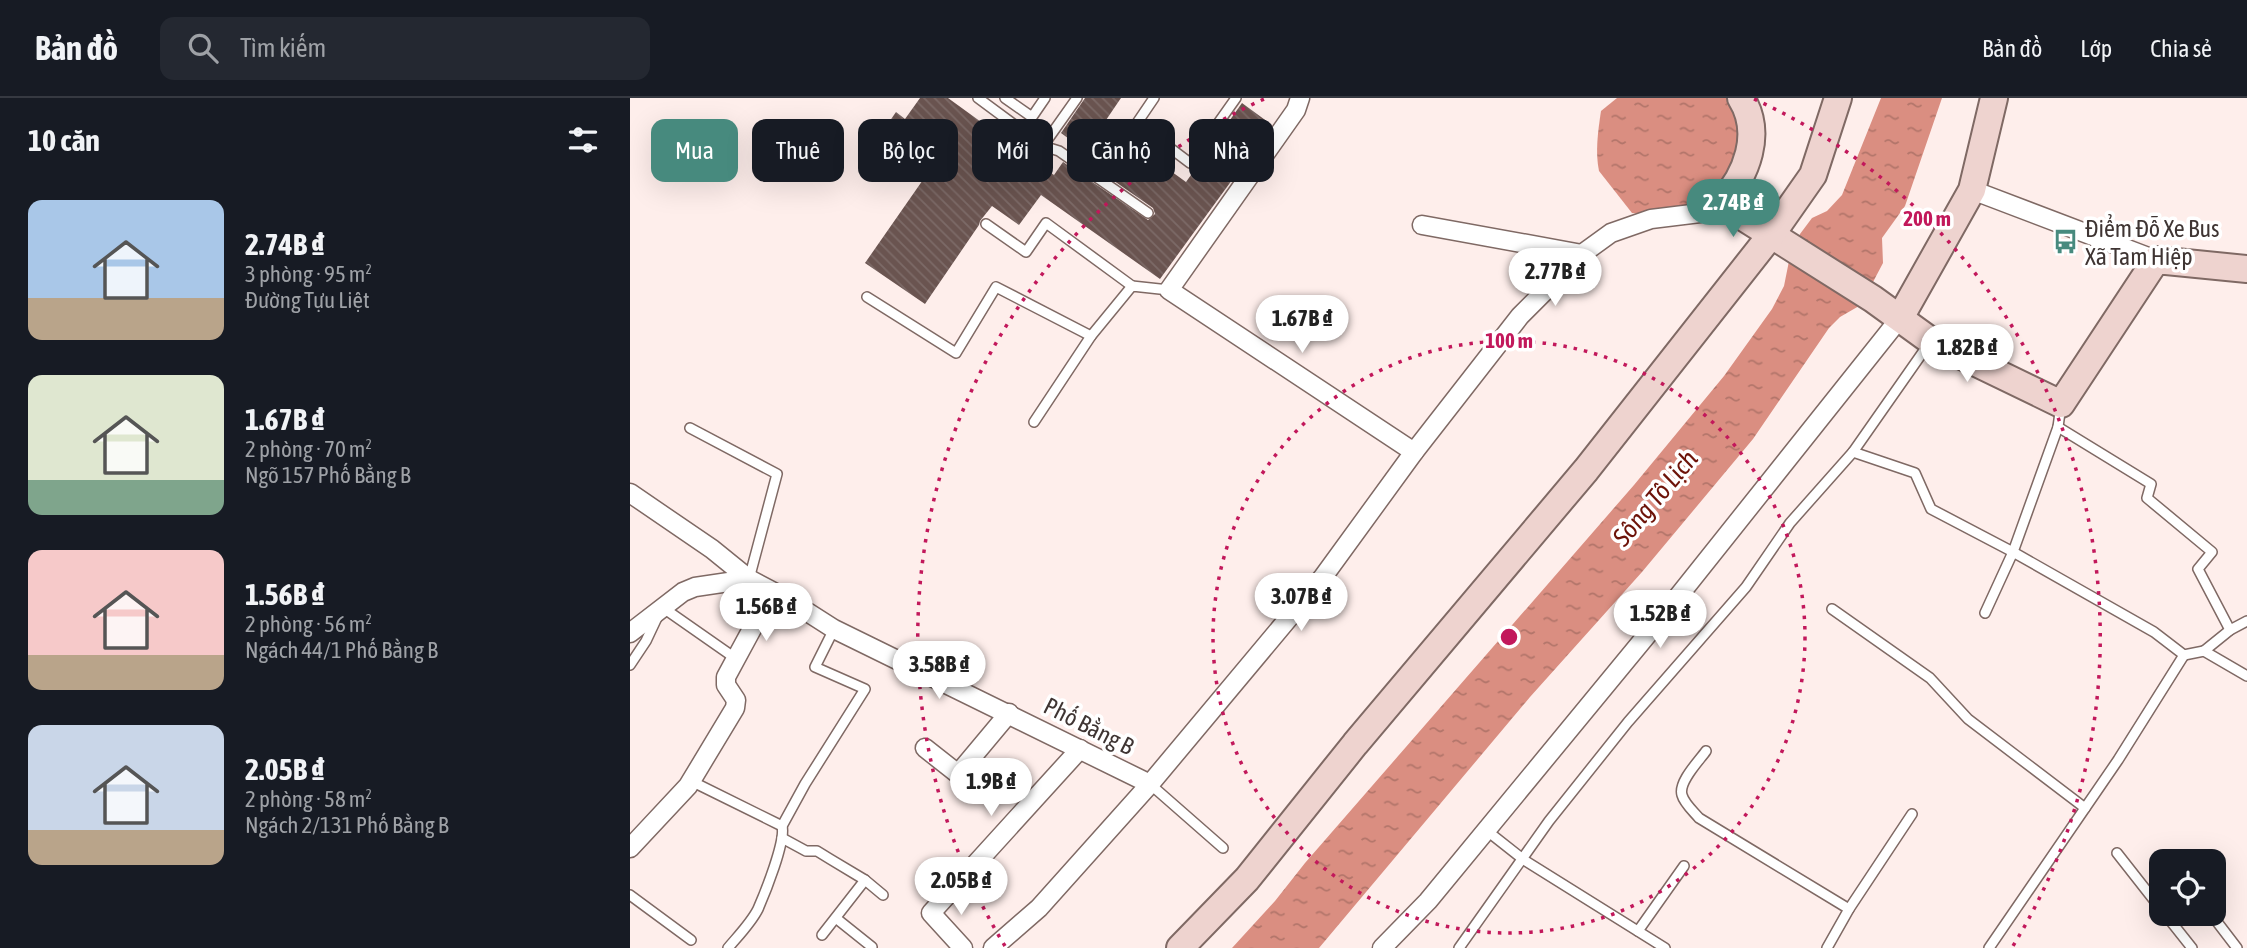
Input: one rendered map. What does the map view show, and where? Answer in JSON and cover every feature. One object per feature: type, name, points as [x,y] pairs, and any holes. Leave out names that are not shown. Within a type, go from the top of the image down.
[{"type":"street","points":[[1300,98],[1296,110],[1168,290],[1415,452]]},
{"type":"street","points":[[1741,98],[1751,122],[1751,146],[1745,167],[1733,190],[1721,203],[1873,299],[1931,341],[2059,415],[2156,260]]},
{"type":"street","points":[[1180,948],[1247,879],[1363,734],[1781,242],[1813,175],[1838,98]]},
{"type":"street","points":[[1382,948],[1428,901],[1661,618],[1900,318],[1972,190],[1994,98]]},
{"type":"street","points":[[1972,190],[2156,260],[2247,269]]},
{"type":"street","name":"Phố Bằng B","points":[[630,493],[712,549],[748,579],[787,599],[834,629],[1150,784],[1323,576],[1521,316],[1583,254],[1611,233],[1651,219],[1700,213],[1721,203]]},
{"type":"street","points":[[1422,225],[1583,254]]},
{"type":"street","points":[[630,632],[662,607],[695,587],[748,579]]},
{"type":"street","points":[[630,848],[691,781],[735,708],[736,700],[726,685],[726,677],[772,592]]},
{"type":"street","points":[[925,748],[958,774],[1009,713]]},
{"type":"street","points":[[963,948],[931,913],[1080,749]]},
{"type":"street","points":[[993,948],[1040,908],[1150,784]]},
{"type":"lane","points":[[978,98],[1006,119]]},
{"type":"lane","points":[[1005,98],[1032,117],[1045,98]]},
{"type":"lane","points":[[1053,132],[1077,98]]},
{"type":"lane","points":[[1154,98],[1137,123],[1190,163],[1236,98]]},
{"type":"lane","points":[[1053,149],[1148,213]]},
{"type":"lane","points":[[986,224],[1026,252],[1046,223],[1132,286],[1168,290]]},
{"type":"lane","points":[[1034,422],[1091,336],[1132,286]]},
{"type":"lane","points":[[867,297],[956,353],[996,287],[1091,336]]},
{"type":"lane","points":[[1459,948],[1524,860],[1549,821],[1628,722],[1746,587],[1790,523],[1853,452],[1931,341]]},
{"type":"lane","points":[[1985,613],[2013,552],[2059,415],[2151,484],[2147,498],[2212,552],[2198,569],[2230,630]]},
{"type":"lane","points":[[690,428],[777,474],[748,579]]},
{"type":"lane","points":[[1853,452],[1914,473],[1931,509],[2154,632],[2184,655]]},
{"type":"lane","points":[[630,664],[646,641],[662,607],[735,659]]},
{"type":"lane","points":[[1832,610],[1930,678],[1968,719],[2085,808]]},
{"type":"lane","points":[[1989,948],[2118,760],[2184,655],[2204,651],[2230,630],[2247,621]]},
{"type":"lane","points":[[728,948],[757,911],[776,862],[782,826],[798,795],[865,690],[815,667],[834,629]]},
{"type":"lane","points":[[2204,651],[2247,676]]},
{"type":"lane","points":[[1706,751],[1681,790],[1682,798],[1699,818],[1849,909]]},
{"type":"lane","points":[[691,781],[782,826]]},
{"type":"lane","points":[[1150,784],[1223,848]]},
{"type":"lane","points":[[1827,948],[1849,909],[1912,814]]},
{"type":"lane","points":[[1485,829],[1524,860],[1665,948]]},
{"type":"lane","points":[[782,838],[806,850],[820,853],[865,880],[883,895]]},
{"type":"lane","points":[[2117,853],[2149,894]]},
{"type":"lane","points":[[1638,931],[1684,866]]},
{"type":"lane","points":[[822,935],[865,880]]},
{"type":"lane","points":[[630,895],[691,940]]},
{"type":"lane","points":[[837,919],[871,948]]},
{"type":"lane","points":[[2175,926],[2192,948]]},
{"type":"lane","points":[[2220,926],[2237,948]]},
{"type":"water","points":[[1617,98],[1735,98],[1749,146],[1715,199],[1697,207],[1651,215],[1632,213],[1599,171],[1598,164],[1597,141],[1601,111]]},
{"type":"water","name":"Sông Tô Lịch","points":[[1881,98],[1942,98],[1905,206],[1882,238],[1883,263],[1859,306],[1840,317],[1829,328],[1753,439],[1642,572],[1530,697],[1319,948],[1232,948],[1634,485],[1724,376],[1772,309],[1784,286],[1789,261],[1800,234],[1812,218],[1827,211],[1842,195]]},
{"type":"building","points":[[920,98],[948,98],[977,119],[972,119],[972,182],[1053,182],[1053,174],[1063,162],[1067,165],[1067,182],[1092,182],[1148,220],[1155,214],[1153,208],[1116,182],[1175,182],[1175,174],[1186,182],[1189,178],[1189,182],[1231,182],[1160,279],[1041,195],[1019,225],[992,206],[925,304],[865,263],[921,182],[958,182],[958,119],[905,119]]},
{"type":"building","points":[[1085,98],[1121,98],[1107,119],[1071,119]]},
{"type":"building","points":[[1242,103],[1264,119],[1231,119]]},
{"type":"building","points":[[896,112],[905,119],[891,119]]},
{"type":"building","points":[[1067,124],[1067,137],[1061,133]]},
{"type":"place","name":"Điểm Đỗ Xe Bus Xã Tam Hiệp","points":[[2065,242]]}]
